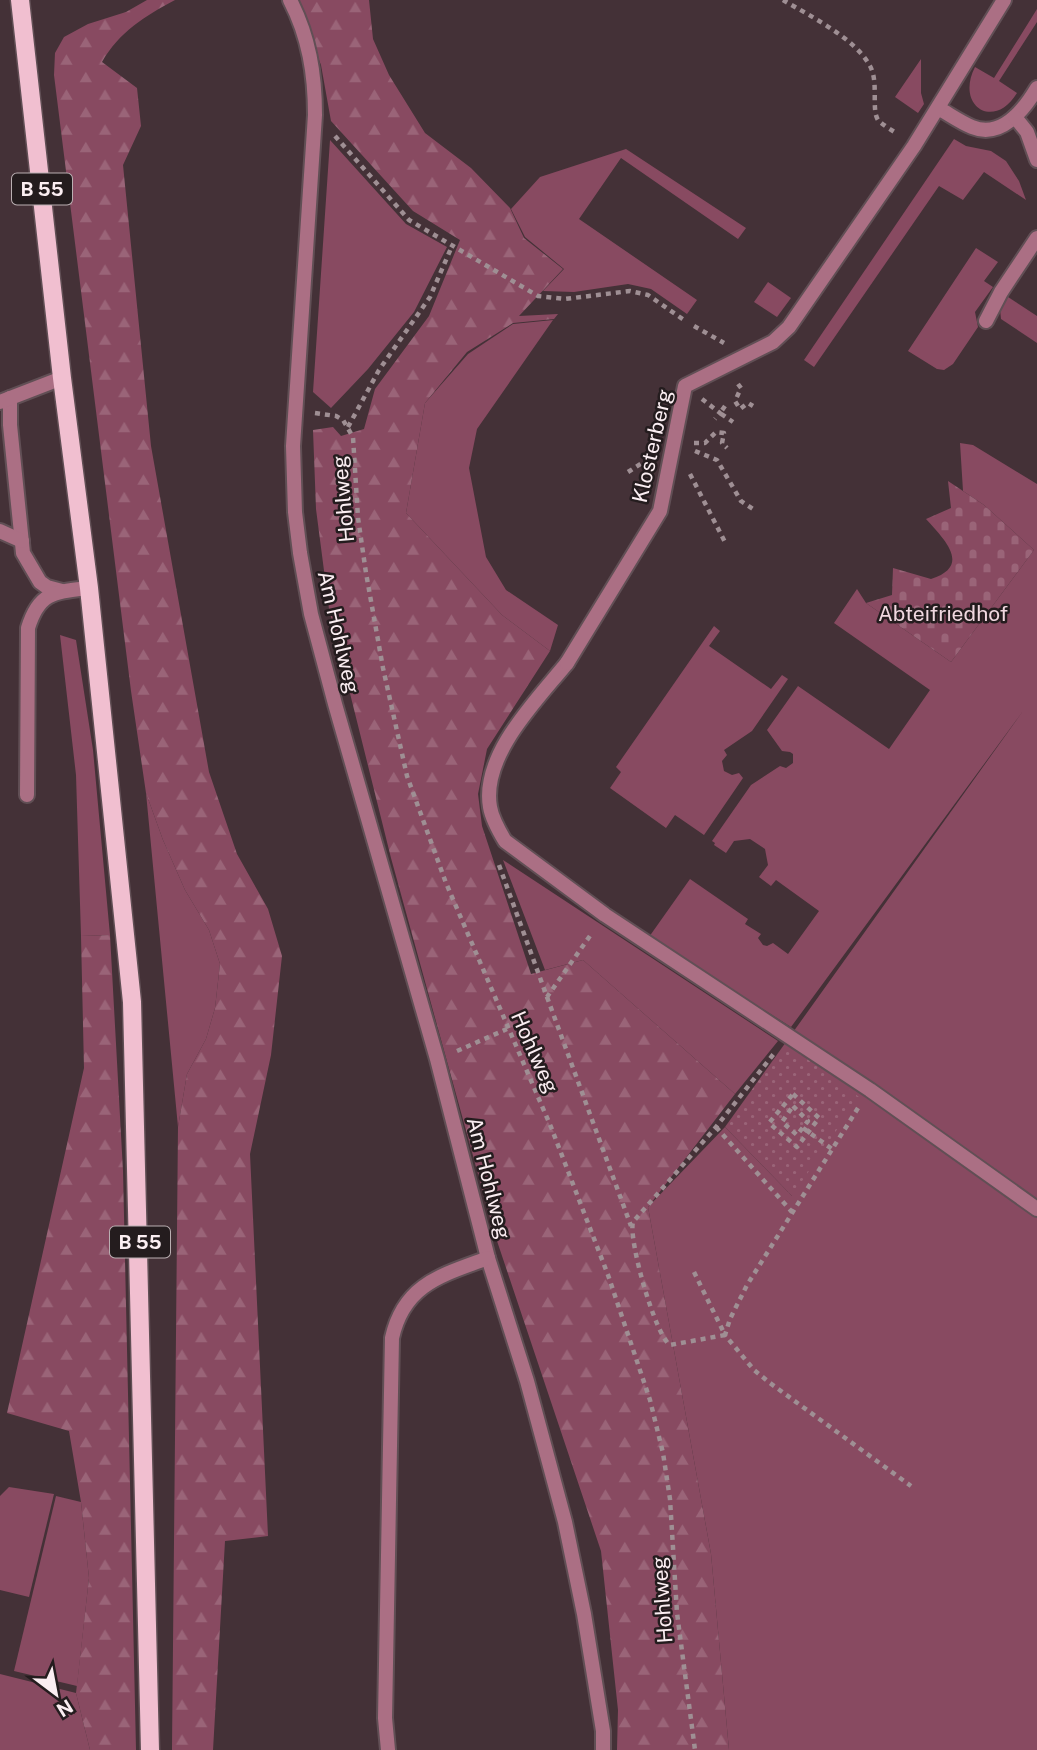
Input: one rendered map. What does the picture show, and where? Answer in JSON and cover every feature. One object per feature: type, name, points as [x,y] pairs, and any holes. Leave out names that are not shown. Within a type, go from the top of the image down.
[{"type":"main road","name":"B 55","points":[[20,0],[62,378],[89,588],[132,1002],[150,1750]]},
{"type":"street","name":"Am Hohlweg","points":[[290,0],[305,33],[312,64],[315,115],[293,446],[297,535],[311,614],[437,1059],[488,1258],[527,1381],[570,1545],[600,1706],[603,1750]]},
{"type":"street","name":"Klosterberg","points":[[497,826],[490,807],[489,787],[501,751],[515,727],[567,663],[660,511],[685,386],[773,342],[789,327],[914,146],[1004,0]]},
{"type":"street","points":[[938,108],[973,127],[986,130],[1007,124],[1037,88]]},
{"type":"street","points":[[1015,117],[1027,132],[1037,160]]},
{"type":"street","points":[[986,321],[1001,292],[1037,238]]},
{"type":"street","points":[[62,378],[5,400],[5,429],[23,553],[40,582],[62,591]]},
{"type":"street","points":[[0,531],[22,541]]},
{"type":"street","points":[[27,795],[28,628],[34,608],[44,599],[62,591],[89,588]]},
{"type":"street","points":[[497,826],[505,841],[518,853],[605,915],[870,1090],[1037,1209]]},
{"type":"street","name":"Am Hohlweg","points":[[388,1750],[385,1718],[392,1338],[395,1322],[402,1309],[424,1285],[435,1278],[488,1258]]},
{"type":"path","points":[[783,0],[848,42],[864,57],[874,75],[878,119],[914,146]]},
{"type":"path","points":[[315,115],[409,220],[538,296],[565,299],[630,291],[648,296],[684,320]]},
{"type":"path","points":[[348,428],[379,370],[430,298],[452,246]]},
{"type":"path","points":[[694,326],[745,356]]},
{"type":"path","points":[[741,387],[735,401],[740,409],[748,403],[753,406]]},
{"type":"path","points":[[725,406],[720,413],[733,422]]},
{"type":"path","name":"Hohlweg","points":[[294,409],[336,416],[343,420],[348,428],[355,448],[358,518],[366,573],[383,668],[407,776],[433,853],[551,1127],[608,1275],[650,1399],[663,1453],[670,1499],[677,1613],[695,1750]]},
{"type":"path","points":[[705,443],[716,432],[724,433],[722,443],[727,447]]},
{"type":"path","points":[[717,460],[741,501],[753,509]]},
{"type":"path","points":[[706,506],[726,544]]},
{"type":"path","points":[[497,826],[493,849],[631,1227],[631,1236],[652,1308],[665,1342],[677,1345],[725,1335]]},
{"type":"path","points":[[547,997],[605,915]]},
{"type":"path","points":[[466,1047],[508,1029]]},
{"type":"path","points":[[631,1227],[716,1127],[788,1036]]},
{"type":"path","points":[[725,1335],[738,1301],[870,1090]]},
{"type":"path","points":[[793,1094],[807,1107],[819,1118],[811,1134],[797,1147],[769,1123],[793,1094]]},
{"type":"path","points":[[793,1107],[808,1121],[797,1135],[782,1122],[787,1114],[793,1107]]},
{"type":"path","points":[[801,1114],[807,1107]]},
{"type":"path","points":[[781,1108],[787,1114]]},
{"type":"path","points":[[716,1127],[792,1212]]},
{"type":"path","points":[[783,1136],[789,1128]]},
{"type":"path","points":[[803,1128],[832,1149]]},
{"type":"path","points":[[694,1272],[725,1335],[754,1370],[911,1486]]},
{"type":"green space","points":[[147,0],[175,0],[153,12],[125,33],[102,62],[137,88],[141,126],[123,165],[151,446],[209,772],[237,854],[268,909],[282,956],[271,1055],[250,1154],[268,1536],[225,1541],[213,1750],[172,1750],[178,1127],[187,1074],[206,1039],[215,1008],[220,964],[209,930],[185,890],[146,793],[54,75],[55,53],[64,37],[88,24],[126,12]]},
{"type":"green space","points":[[296,0],[369,0],[373,39],[389,75],[425,133],[471,168],[510,208],[524,238],[563,269],[519,316],[558,314],[554,319],[513,323],[467,352],[425,403],[406,513],[502,615],[550,651],[487,749],[478,794],[482,826],[531,974],[583,960],[735,1094],[648,1207],[711,1554],[729,1750],[617,1750],[618,1710],[601,1551],[494,1232],[391,858],[329,609],[316,509],[313,430],[333,427],[341,436],[364,429],[375,389],[429,316],[460,240],[413,211],[331,121],[321,65]]},
{"type":"green space","points":[[1037,9],[1037,22],[999,81],[1017,93],[1008,104],[998,110],[988,112],[980,109],[973,102],[970,93],[970,81],[975,67],[994,78]]},
{"type":"green space","points":[[921,59],[921,93],[924,104],[918,113],[895,97]]},
{"type":"green space","points":[[954,139],[966,146],[991,151],[1006,161],[1019,181],[1026,200],[984,172],[963,200],[939,186],[814,367],[804,360]]},
{"type":"green space","points":[[330,140],[406,224],[447,247],[414,312],[368,369],[331,408],[313,392]]},
{"type":"green space","points":[[626,149],[746,228],[738,239],[621,158],[579,219],[697,300],[687,314],[651,289],[628,284],[574,292],[543,291],[564,269],[525,237],[511,209],[540,177]]},
{"type":"green space","points":[[976,248],[998,262],[984,281],[993,287],[975,312],[978,327],[953,364],[944,370],[937,369],[908,351]]},
{"type":"green space","points":[[768,282],[791,298],[777,317],[754,302]]},
{"type":"green space","points":[[1008,297],[1037,316],[1037,343],[1001,319],[1000,309]]},
{"type":"green space","points":[[553,320],[477,429],[469,468],[486,557],[506,590],[558,625],[550,651],[502,615],[406,513],[425,403],[468,354],[513,324]]},
{"type":"green space","points":[[960,443],[973,445],[1037,484],[1037,1750],[729,1750],[711,1554],[648,1207],[725,1127],[792,1196],[786,1042],[1023,711],[791,1027],[649,937],[690,879],[748,919],[745,924],[761,934],[758,938],[763,945],[773,943],[788,954],[819,911],[776,880],[771,886],[759,877],[768,865],[765,849],[750,839],[734,841],[726,853],[712,841],[751,785],[780,766],[786,768],[793,763],[793,754],[782,751],[767,730],[798,686],[889,749],[930,690],[834,623],[857,589],[866,603],[951,662],[1034,550],[984,505],[963,491]]},
{"type":"green space","name":"Abteifriedhof","points":[[948,481],[984,505],[1034,550],[951,662],[866,603],[892,595],[893,568],[931,579],[950,567],[951,551],[926,519],[951,508]]},
{"type":"green space","points":[[714,626],[720,631],[709,646],[771,689],[782,675],[788,679],[752,731],[724,750],[727,755],[722,761],[724,771],[732,775],[739,773],[743,778],[704,835],[675,815],[666,828],[610,788],[621,772],[616,767]]},
{"type":"green space","points":[[60,635],[76,640],[93,750],[110,935],[81,936],[76,775]]},
{"type":"green space","points":[[146,793],[185,890],[209,930],[220,964],[215,1008],[206,1039],[187,1074],[178,1127]]},
{"type":"green space","points":[[503,860],[778,1041],[735,1094],[583,960],[545,970]]},
{"type":"green space","points":[[110,935],[123,1171],[136,1750],[90,1750],[76,1693],[89,1578],[81,1502],[69,1431],[7,1413],[84,1068],[81,936]]},
{"type":"green space","points":[[786,1042],[859,1097],[792,1196],[725,1127]]},
{"type":"green space","points":[[9,1487],[54,1494],[29,1597],[0,1590],[0,1496]]},
{"type":"green space","points":[[56,1496],[81,1502],[89,1578],[77,1686],[14,1671]]},
{"type":"green space","points":[[0,1674],[76,1693],[90,1750],[0,1750]]}]
